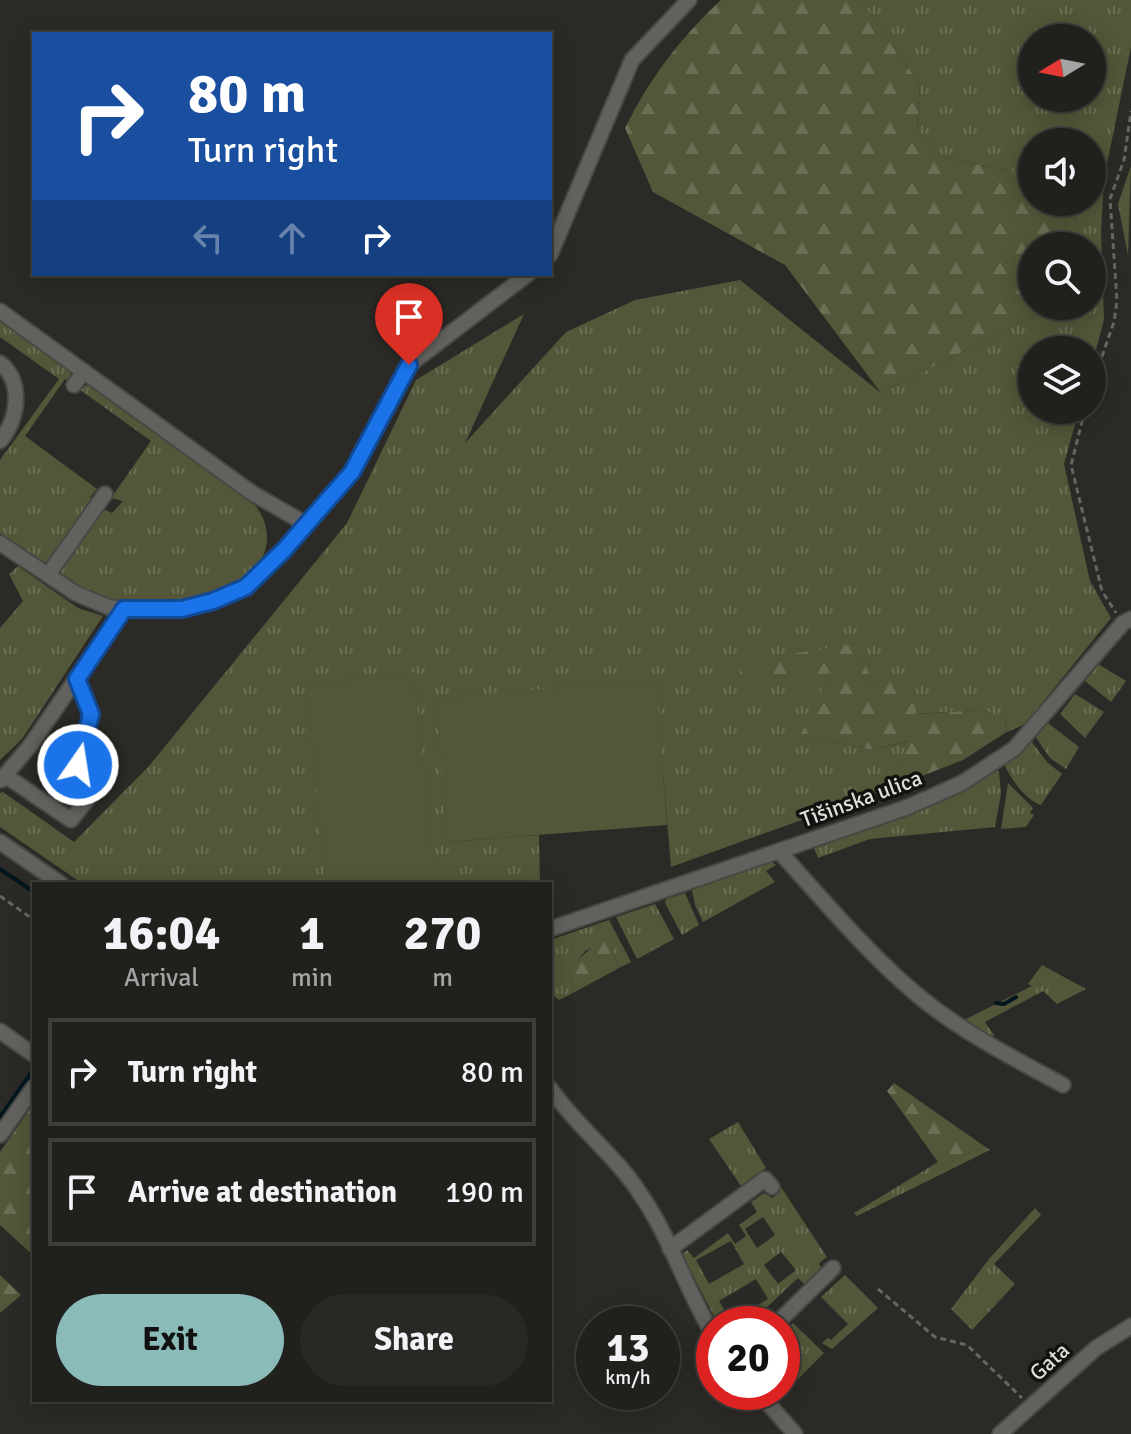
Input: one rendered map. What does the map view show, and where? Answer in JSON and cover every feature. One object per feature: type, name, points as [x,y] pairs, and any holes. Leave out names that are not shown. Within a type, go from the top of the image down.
[{"type":"street","points":[[552,250],[632,60],[689,0]]},
{"type":"street","points":[[0,543],[75,593],[108,607],[182,609],[213,601],[246,587],[352,472],[409,365],[525,276]]},
{"type":"street","points":[[0,311],[252,493],[306,524]]},
{"type":"street","points":[[0,363],[10,371],[15,390],[15,418],[0,441]]},
{"type":"street","points":[[74,385],[84,371]]},
{"type":"street","points":[[48,575],[105,494]]},
{"type":"street","points":[[77,679],[91,714],[78,765],[90,796],[71,820],[3,778],[77,679],[124,609]]},
{"type":"street","name":"Tišinska ulica","points":[[552,928],[908,807],[962,783],[1014,749],[1127,621]]},
{"type":"street","points":[[0,842],[58,882]]},
{"type":"street","points":[[779,851],[920,997],[962,1027],[1063,1085]]},
{"type":"street","points":[[0,1031],[32,1054]]},
{"type":"street","points":[[0,1135],[32,1090]]},
{"type":"street","points":[[552,1091],[640,1193],[699,1306]]},
{"type":"street","points":[[670,1249],[765,1179],[772,1187]]},
{"type":"street","points":[[794,1306],[833,1268]]},
{"type":"street","name":"Gata","points":[[1000,1434],[1096,1348],[1131,1326]]},
{"type":"street","points":[[774,1410],[795,1434]]},
{"type":"path","points":[[1106,345],[1117,301],[1110,199],[1124,160],[1131,111]]},
{"type":"path","points":[[1081,424],[1071,465],[1102,591],[1127,621]]},
{"type":"path","points":[[0,896],[32,919]]},
{"type":"path","points":[[878,1289],[935,1337],[967,1345],[1032,1407]]},
{"type":"green space","points":[[721,0],[860,0],[920,84],[917,129],[938,156],[1018,173],[1018,216],[1075,216],[1079,232],[1018,232],[1018,320],[1025,320],[881,393],[785,265],[653,192],[625,128],[644,93],[692,29]]},
{"type":"green space","points":[[860,0],[1131,0],[1131,47],[1106,168],[1106,128],[1018,128],[1018,173],[938,156],[917,129],[920,84]]},
{"type":"green space","points":[[1131,166],[1128,256],[1118,204]]},
{"type":"green space","points":[[1075,216],[1102,216],[1101,232],[1079,232]]},
{"type":"green space","points":[[740,280],[881,393],[1025,320],[1104,320],[1100,336],[1018,336],[1018,424],[1075,424],[1064,464],[1090,581],[1111,618],[1025,724],[1005,733],[1006,715],[978,710],[915,714],[873,684],[856,643],[738,683],[831,672],[801,736],[873,750],[909,741],[891,788],[671,867],[655,680],[447,842],[539,835],[540,882],[80,882],[0,827],[0,793],[3,792],[74,842],[149,766],[347,523],[416,380],[524,314],[465,443],[566,332],[635,300]]},
{"type":"green space","points":[[0,319],[71,371],[69,381],[65,379],[25,436],[97,489],[45,564],[0,533],[0,460],[59,379],[0,337]]},
{"type":"green space","points":[[89,384],[255,505],[267,531],[266,544],[257,567],[236,586],[212,597],[131,603],[104,599],[60,574],[103,509],[112,513],[123,501],[111,498],[151,441],[79,389]]},
{"type":"green space","points":[[18,566],[78,608],[103,616],[22,739],[0,760],[0,628],[23,601],[9,574]]},
{"type":"green space","points":[[857,643],[873,684],[915,674],[916,714],[978,710],[1006,715],[1005,733],[963,760],[891,788],[908,741],[873,750],[800,736],[830,673],[738,684],[742,662]]},
{"type":"green space","points":[[1098,664],[1126,681],[1111,702],[1085,681]]},
{"type":"green space","points":[[414,672],[435,873],[326,882],[306,685]]},
{"type":"green space","points":[[656,680],[667,825],[447,842],[436,698]]},
{"type":"green space","points":[[1075,694],[1104,712],[1085,738],[1060,714]]},
{"type":"green space","points":[[1048,723],[1079,747],[1066,769],[1050,758],[1037,739],[1036,736]]},
{"type":"green space","points":[[1031,741],[1047,762],[1062,774],[1041,805],[1019,788],[1004,763]]},
{"type":"green space","points":[[994,770],[999,771],[1001,794],[995,827],[870,839],[818,858],[814,848],[929,804]]},
{"type":"green space","points":[[1008,783],[1033,808],[1030,813],[1034,815],[1026,827],[1001,829]]},
{"type":"green space","points":[[772,862],[776,865],[766,871],[775,882],[703,922],[692,890]]},
{"type":"green space","points":[[685,893],[699,925],[682,935],[665,903],[666,899]]},
{"type":"green space","points":[[655,904],[674,939],[637,959],[616,917]]},
{"type":"green space","points":[[609,920],[631,962],[619,968],[609,941],[585,951],[569,973],[573,986],[571,994],[559,1000],[552,995],[552,939]]},
{"type":"green space","points":[[606,938],[619,968],[571,994],[573,986],[569,973],[585,953]]},
{"type":"green space","points":[[1042,965],[1086,989],[1057,1004],[1043,991],[985,1022],[994,1035],[988,1039],[960,1022],[1032,986],[1028,984]]},
{"type":"green space","points":[[894,1083],[984,1146],[949,1162],[938,1162],[887,1091]]},
{"type":"green space","points":[[32,1106],[32,1254],[0,1225],[0,1152]]},
{"type":"green space","points":[[738,1122],[766,1168],[741,1186],[709,1139]]},
{"type":"green space","points":[[984,1146],[990,1150],[857,1216],[854,1213],[938,1162],[949,1162]]},
{"type":"green space","points":[[769,1169],[827,1257],[819,1263],[822,1270],[805,1285],[798,1278],[768,1306],[756,1306],[768,1299],[756,1279],[719,1301],[722,1306],[709,1306],[682,1254],[687,1250],[694,1258],[728,1233],[735,1244],[746,1236],[739,1225],[757,1212],[751,1202],[764,1193],[772,1198],[780,1192]],"holes":[[[763,1217],[775,1235],[757,1248],[745,1229]],[[731,1241],[744,1264],[709,1284],[696,1260]],[[781,1252],[796,1270],[778,1284],[764,1265]]]},
{"type":"green space","points":[[1035,1208],[1041,1215],[994,1264],[1015,1284],[972,1330],[951,1309],[989,1259]]},
{"type":"green space","points":[[0,1275],[21,1295],[0,1313]]},
{"type":"green space","points":[[845,1275],[878,1308],[832,1349],[822,1343],[828,1338],[831,1340],[848,1324],[821,1297]]},
{"type":"green space","points":[[800,1330],[824,1353],[800,1377]]},
{"type":"waterway","points":[[0,869],[32,891]]},
{"type":"waterway","points":[[996,1003],[1004,1004],[1016,997]]},
{"type":"waterway","points":[[0,1117],[32,1072]]},
{"type":"route","points":[[78,765],[91,714],[77,679],[124,609],[182,609],[213,601],[246,587],[284,550],[352,472],[409,365]]}]
